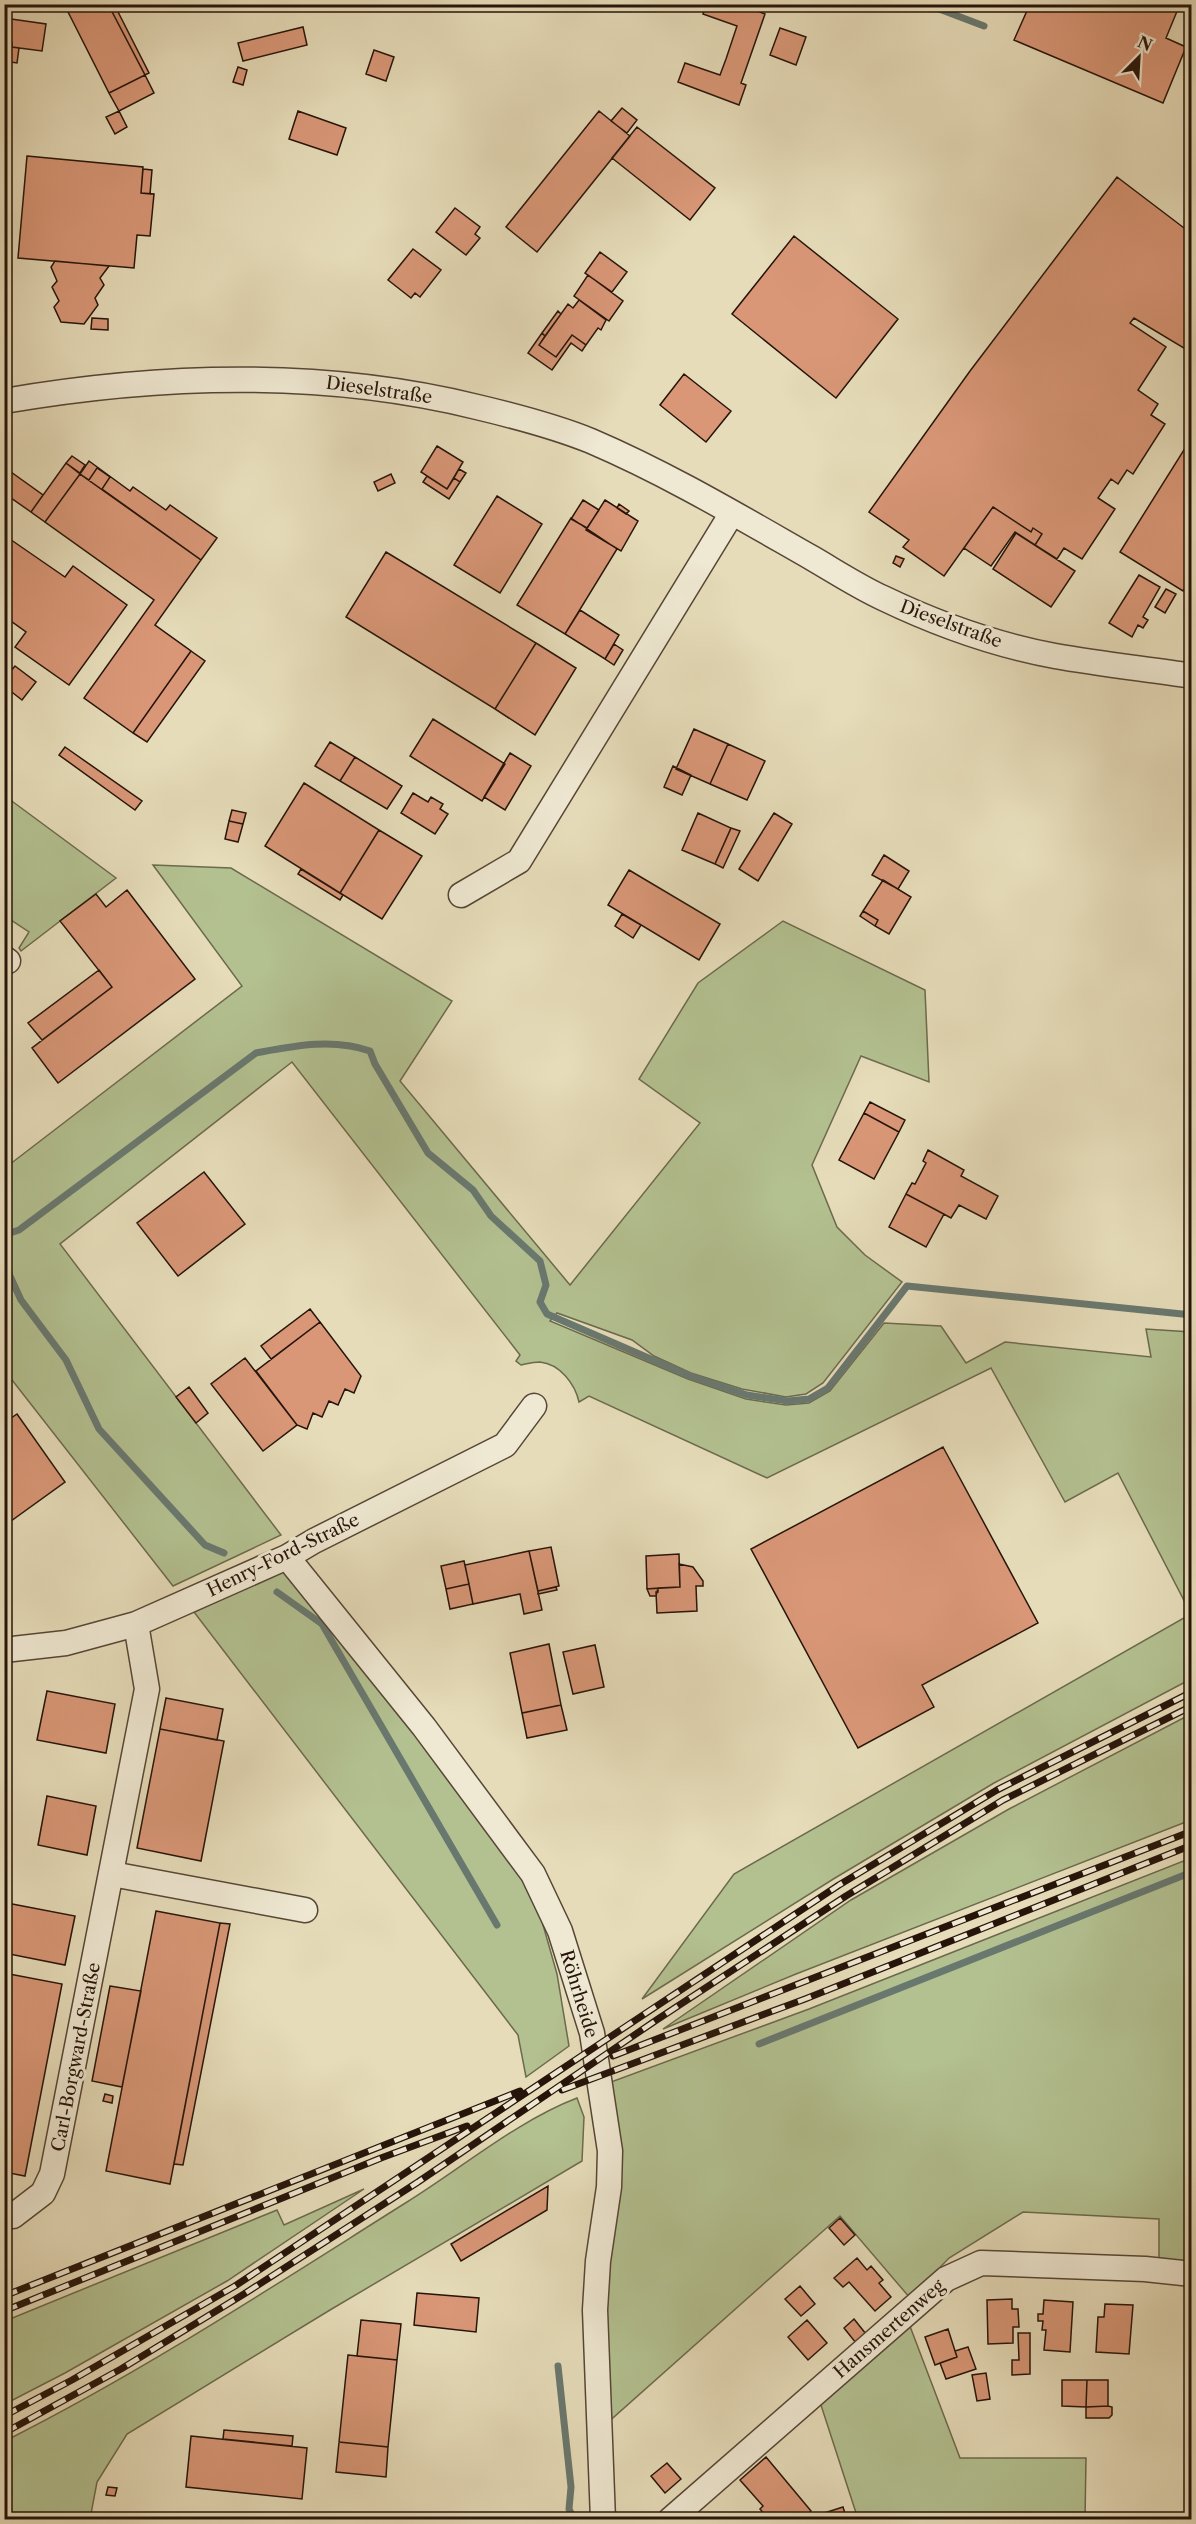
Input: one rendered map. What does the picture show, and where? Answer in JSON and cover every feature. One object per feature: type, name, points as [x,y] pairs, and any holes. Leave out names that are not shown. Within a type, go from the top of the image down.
[{"type":"street","name":"Dieselstraße","points":[[4,401],[89,387],[175,380],[310,381],[410,393],[527,419],[589,440],[669,477],[882,598],[941,623],[998,642],[1054,656],[1191,676]]},
{"type":"street","points":[[461,895],[519,861],[732,513]]},
{"type":"street","name":"Henry-Ford-Straße","points":[[4,1650],[66,1643],[136,1624],[287,1557],[314,1540],[505,1444],[534,1406]]},
{"type":"street","name":"Röhrheide","points":[[287,1557],[424,1727],[533,1874],[560,1931],[592,2033],[610,2151],[609,2187],[598,2261],[595,2310],[603,2520]]},
{"type":"street","name":"Carl-Borgward-Straße","points":[[4,2214],[13,2216],[43,2193],[52,2174],[147,1689],[136,1624]]},
{"type":"street","points":[[112,1874],[305,1910]]},
{"type":"street","name":"Hansmertenweg","points":[[670,2520],[946,2279],[981,2263],[1145,2269],[1191,2274]]},
{"type":"green space","points":[[5,796],[116,878],[21,951],[19,948],[29,932],[5,916]]},
{"type":"green space","points":[[153,865],[231,868],[452,1001],[400,1081],[570,1285],[700,1123],[639,1079],[698,983],[783,921],[925,990],[929,1082],[861,1056],[812,1165],[837,1227],[865,1255],[902,1282],[823,1383],[806,1394],[786,1397],[742,1389],[691,1373],[654,1356],[632,1340],[557,1313],[550,1321],[688,1379],[746,1399],[786,1405],[809,1403],[830,1391],[884,1323],[941,1326],[966,1363],[1005,1342],[1151,1357],[1146,1329],[1191,1332],[1191,1614],[1118,1473],[1065,1502],[991,1368],[767,1478],[589,1396],[579,1402],[566,1376],[554,1367],[540,1362],[521,1365],[516,1361],[520,1355],[292,1062],[60,1244],[281,1535],[173,1586],[5,1371],[5,1168],[242,986]]},
{"type":"green space","points":[[289,1568],[532,1886],[557,1974],[569,2046],[526,2077],[518,2035],[194,1612]]},
{"type":"green space","points":[[1191,1614],[1191,1679],[994,1783],[835,1878],[642,1999],[734,1874]]},
{"type":"green space","points":[[1191,1714],[1191,1820],[796,1974],[663,2029],[851,1900],[1009,1809]]},
{"type":"green space","points":[[1191,1858],[1191,2265],[1159,2261],[1159,2219],[1023,2212],[949,2258],[910,2298],[840,2216],[606,2424],[603,2314],[611,2082],[809,2009]]},
{"type":"green space","points":[[577,2098],[584,2117],[582,2161],[330,2310],[127,2434],[97,2482],[90,2519],[5,2519],[5,2441],[158,2357],[428,2189],[511,2132]]},
{"type":"green space","points":[[364,2189],[227,2281],[65,2373],[5,2404],[5,2321],[277,2210],[284,2225]]},
{"type":"green space","points":[[908,2321],[960,2458],[1086,2458],[1085,2519],[858,2519],[819,2399]]},
{"type":"building","points":[[64,4],[108,4],[145,75],[109,93]]},
{"type":"building","points":[[108,4],[114,4],[149,73],[145,75]]},
{"type":"building","points":[[706,4],[740,4],[765,14],[741,83],[746,85],[739,105],[678,82],[685,63],[720,75],[726,59],[737,26],[703,14]]},
{"type":"building","points":[[1030,4],[1180,4],[1166,38],[1186,47],[1163,103],[1014,40]]},
{"type":"building","points":[[4,18],[46,24],[42,51],[12,47],[12,43],[4,42]]},
{"type":"building","points":[[303,27],[307,45],[243,61],[238,43]]},
{"type":"building","points":[[780,28],[806,37],[796,65],[770,55]]},
{"type":"building","points":[[4,42],[12,43],[12,47],[19,48],[17,63],[4,61]]},
{"type":"building","points":[[374,50],[394,57],[386,81],[366,74]]},
{"type":"building","points":[[238,67],[247,70],[243,85],[233,82]]},
{"type":"building","points":[[145,75],[154,93],[119,111],[109,93]]},
{"type":"building","points":[[622,108],[637,120],[627,133],[611,121]]},
{"type":"building","points":[[119,111],[127,127],[115,134],[106,117]]},
{"type":"building","points":[[298,111],[346,128],[337,155],[289,139]]},
{"type":"building","points":[[599,111],[630,136],[537,252],[506,227]]},
{"type":"building","points":[[637,127],[715,188],[690,220],[612,158]]},
{"type":"building","points":[[27,156],[143,167],[141,193],[154,194],[150,236],[137,235],[134,268],[18,258]]},
{"type":"building","points":[[143,169],[152,170],[150,194],[141,193]]},
{"type":"building","points":[[1117,177],[1192,234],[1192,353],[1134,318],[1130,323],[1166,347],[1138,390],[1158,404],[1151,415],[1165,424],[1133,474],[1127,470],[1118,484],[1111,479],[1098,498],[1115,509],[1082,559],[1064,548],[1057,559],[1035,545],[1042,534],[1033,528],[1031,532],[993,507],[944,576],[903,547],[909,540],[869,512],[970,371]]},
{"type":"building","points":[[455,208],[480,227],[475,234],[480,238],[466,255],[436,232]]},
{"type":"building","points":[[794,236],[898,319],[836,398],[732,314]]},
{"type":"building","points":[[413,249],[441,270],[420,297],[415,293],[411,298],[388,280]]},
{"type":"building","points":[[600,252],[627,272],[612,292],[585,273]]},
{"type":"building","points":[[55,261],[109,266],[100,278],[104,285],[95,298],[98,305],[84,324],[61,322],[54,307],[59,301],[52,287],[57,281],[51,267]]},
{"type":"building","points":[[588,275],[623,301],[609,321],[574,296]]},
{"type":"building","points":[[579,300],[606,320],[601,330],[598,328],[586,345],[572,335],[556,357],[539,345],[568,304],[573,308]]},
{"type":"building","points":[[558,311],[561,314],[545,336],[542,333]]},
{"type":"building","points":[[92,318],[108,319],[108,330],[91,329]]},
{"type":"building","points":[[542,333],[545,336],[539,345],[556,357],[572,335],[586,345],[582,351],[571,343],[552,370],[528,353]]},
{"type":"building","points":[[684,374],[731,411],[706,442],[660,405]]},
{"type":"building","points":[[1192,437],[1192,577],[1183,591],[1120,552]]},
{"type":"building","points":[[437,446],[463,462],[447,489],[421,472]]},
{"type":"building","points":[[72,456],[85,465],[80,473],[66,463]]},
{"type":"building","points":[[89,461],[130,491],[133,487],[166,510],[170,505],[217,538],[201,560],[80,474]]},
{"type":"building","points":[[66,463],[80,474],[45,522],[31,512]]},
{"type":"building","points":[[4,467],[43,495],[31,512],[4,493]]},
{"type":"building","points":[[97,468],[110,477],[102,489],[201,560],[155,625],[191,651],[133,733],[84,698],[154,600],[45,522],[80,474],[89,480]]},
{"type":"building","points":[[459,469],[466,473],[460,482],[454,478]]},
{"type":"building","points":[[391,474],[395,483],[378,491],[374,482]]},
{"type":"building","points":[[427,476],[447,489],[454,478],[460,482],[449,499],[423,482]]},
{"type":"building","points":[[497,496],[542,524],[500,593],[454,565]]},
{"type":"building","points":[[583,500],[599,510],[587,528],[571,519]]},
{"type":"building","points":[[605,500],[638,521],[621,551],[586,530]]},
{"type":"building","points":[[619,504],[629,511],[626,514],[617,508]]},
{"type":"building","points":[[993,507],[1031,532],[1033,528],[1042,534],[1035,545],[1015,532],[991,566],[964,548]]},
{"type":"building","points":[[571,518],[617,549],[565,634],[517,605]]},
{"type":"building","points":[[1016,533],[1075,571],[1051,607],[993,569]]},
{"type":"building","points":[[4,535],[65,577],[73,566],[127,605],[69,685],[15,647],[26,632],[4,616]]},
{"type":"building","points":[[386,552],[536,643],[495,709],[346,617]]},
{"type":"building","points":[[896,556],[904,559],[900,567],[893,563]]},
{"type":"building","points":[[1139,575],[1160,587],[1143,617],[1148,620],[1143,628],[1138,625],[1132,637],[1109,623]]},
{"type":"building","points":[[1166,589],[1176,594],[1165,613],[1155,607]]},
{"type":"building","points":[[580,610],[619,635],[605,659],[565,634]]},
{"type":"building","points":[[536,643],[576,668],[535,735],[495,709]]},
{"type":"building","points":[[614,644],[623,650],[614,665],[605,659]]},
{"type":"building","points":[[191,651],[205,661],[147,742],[133,733]]},
{"type":"building","points":[[15,666],[36,682],[22,700],[4,686],[4,679]]},
{"type":"building","points":[[433,719],[505,764],[482,801],[410,756]]},
{"type":"building","points":[[694,729],[728,744],[710,784],[676,769]]},
{"type":"building","points":[[330,742],[355,757],[340,781],[315,766]]},
{"type":"building","points":[[728,744],[765,761],[747,800],[710,784]]},
{"type":"building","points":[[65,747],[142,801],[135,810],[59,755]]},
{"type":"building","points":[[510,753],[531,766],[505,810],[484,797]]},
{"type":"building","points":[[355,757],[402,786],[387,809],[340,781]]},
{"type":"building","points":[[673,766],[691,775],[682,795],[664,787]]},
{"type":"building","points":[[304,783],[379,830],[340,893],[265,846]]},
{"type":"building","points":[[413,793],[428,802],[431,797],[443,804],[440,809],[448,814],[435,834],[401,813]]},
{"type":"building","points":[[232,810],[246,813],[243,824],[229,821]]},
{"type":"building","points":[[698,813],[731,828],[715,864],[682,850]]},
{"type":"building","points":[[774,813],[792,824],[758,881],[739,869]]},
{"type":"building","points":[[229,821],[243,824],[238,842],[225,839]]},
{"type":"building","points":[[731,828],[740,831],[723,868],[715,864]]},
{"type":"building","points":[[379,830],[422,856],[382,919],[340,893]]},
{"type":"building","points":[[884,855],[909,871],[898,889],[872,875]]},
{"type":"building","points":[[301,869],[343,895],[340,900],[298,874]]},
{"type":"building","points":[[629,870],[720,924],[699,960],[608,905]]},
{"type":"building","points":[[883,880],[911,897],[889,934],[875,926],[878,920],[863,911]]},
{"type":"building","points":[[127,890],[195,979],[58,1083],[32,1048],[112,987],[60,921],[96,894],[106,907]]},
{"type":"building","points":[[863,911],[878,920],[875,926],[860,916]]},
{"type":"building","points":[[622,914],[641,925],[633,938],[615,926]]},
{"type":"building","points":[[99,970],[112,987],[42,1040],[28,1023]]},
{"type":"building","points":[[870,1102],[905,1120],[899,1132],[864,1113]]},
{"type":"building","points":[[864,1113],[899,1132],[874,1179],[839,1160]]},
{"type":"building","points":[[928,1150],[964,1170],[961,1176],[998,1196],[986,1219],[959,1205],[951,1218],[906,1194],[912,1183],[915,1184],[926,1163],[923,1161]]},
{"type":"building","points":[[204,1172],[245,1224],[178,1276],[137,1223]]},
{"type":"building","points":[[906,1194],[944,1214],[926,1247],[889,1227]]},
{"type":"building","points":[[310,1309],[320,1322],[271,1359],[261,1346]]},
{"type":"building","points":[[320,1322],[361,1376],[354,1393],[345,1389],[338,1405],[329,1401],[322,1417],[313,1413],[307,1429],[297,1425],[256,1371]]},
{"type":"building","points":[[245,1358],[297,1425],[263,1451],[211,1384]]},
{"type":"building","points":[[189,1387],[208,1413],[196,1423],[176,1397]]},
{"type":"building","points":[[17,1414],[65,1482],[11,1521],[4,1512],[4,1423]]},
{"type":"building","points":[[943,1447],[1038,1623],[922,1685],[934,1707],[858,1748],[751,1549]]},
{"type":"building","points":[[551,1547],[559,1586],[538,1591],[529,1551]]},
{"type":"building","points":[[529,1551],[542,1610],[524,1614],[520,1594],[473,1604],[465,1565]]},
{"type":"building","points":[[679,1554],[680,1587],[647,1589],[646,1556]]},
{"type":"building","points":[[464,1561],[469,1584],[446,1589],[441,1566]]},
{"type":"building","points":[[679,1564],[693,1567],[703,1581],[703,1586],[696,1586],[697,1611],[657,1613],[656,1592],[658,1588],[680,1587]]},
{"type":"building","points":[[469,1584],[473,1604],[450,1609],[446,1589]]},
{"type":"building","points":[[556,1587],[557,1590],[538,1594],[538,1591]]},
{"type":"building","points":[[658,1588],[656,1596],[650,1596],[647,1589]]},
{"type":"building","points":[[549,1644],[561,1705],[522,1713],[510,1653]]},
{"type":"building","points":[[595,1645],[604,1687],[573,1694],[563,1652]]},
{"type":"building","points":[[47,1691],[115,1704],[106,1753],[37,1740]]},
{"type":"building","points":[[166,1698],[223,1709],[217,1740],[160,1729]]},
{"type":"building","points":[[561,1705],[567,1730],[527,1738],[522,1713]]},
{"type":"building","points":[[160,1729],[224,1741],[201,1861],[137,1848]]},
{"type":"building","points":[[47,1796],[96,1806],[87,1855],[38,1845]]},
{"type":"building","points":[[7,1903],[75,1916],[65,1965],[4,1953]]},
{"type":"building","points":[[156,1911],[220,1923],[170,2184],[106,2171]]},
{"type":"building","points":[[220,1923],[230,1924],[183,2165],[174,2164]]},
{"type":"building","points":[[4,1973],[62,1984],[25,2176],[4,2172]]},
{"type":"building","points":[[110,1986],[141,1991],[122,2087],[92,2081]]},
{"type":"building","points":[[105,2094],[113,2096],[112,2103],[103,2101]]},
{"type":"building","points":[[548,2186],[547,2210],[461,2261],[451,2244]]},
{"type":"building","points":[[840,2218],[855,2235],[844,2245],[829,2228]]},
{"type":"building","points":[[857,2258],[867,2270],[871,2266],[883,2280],[879,2283],[891,2297],[875,2311],[849,2282],[843,2287],[834,2278]]},
{"type":"building","points":[[800,2286],[815,2304],[801,2316],[785,2299]]},
{"type":"building","points":[[417,2293],[479,2298],[476,2332],[414,2325]]},
{"type":"building","points":[[1012,2299],[1012,2309],[1018,2309],[1019,2327],[1013,2327],[1013,2343],[988,2344],[987,2300]]},
{"type":"building","points":[[1044,2300],[1073,2302],[1070,2352],[1044,2350],[1046,2330],[1042,2330],[1043,2321],[1038,2321],[1038,2314],[1043,2314]]},
{"type":"building","points":[[1105,2304],[1133,2305],[1129,2354],[1096,2352],[1098,2317],[1104,2317]]},
{"type":"building","points":[[854,2319],[866,2334],[856,2343],[844,2328]]},
{"type":"building","points":[[361,2320],[401,2324],[397,2360],[357,2356]]},
{"type":"building","points":[[807,2320],[827,2343],[808,2360],[788,2337]]},
{"type":"building","points":[[948,2329],[957,2357],[935,2365],[925,2337]]},
{"type":"building","points":[[1018,2333],[1030,2333],[1030,2374],[1012,2375],[1012,2360],[1019,2360]]},
{"type":"building","points":[[968,2347],[976,2369],[946,2379],[940,2363],[957,2357],[955,2351]]},
{"type":"building","points":[[348,2355],[397,2360],[388,2447],[339,2442]]},
{"type":"building","points":[[986,2373],[990,2399],[977,2401],[972,2375]]},
{"type":"building","points":[[1062,2380],[1087,2380],[1086,2407],[1062,2406]]},
{"type":"building","points":[[1087,2380],[1108,2380],[1108,2406],[1086,2407]]},
{"type":"building","points":[[1086,2407],[1112,2407],[1112,2415],[1109,2418],[1086,2418]]},
{"type":"building","points":[[224,2430],[293,2436],[292,2446],[223,2439]]},
{"type":"building","points":[[191,2436],[307,2448],[302,2499],[186,2487]]},
{"type":"building","points":[[339,2442],[388,2447],[386,2477],[336,2472]]},
{"type":"building","points":[[766,2457],[811,2511],[801,2520],[778,2520],[775,2516],[769,2520],[760,2509],[763,2506],[740,2480]]},
{"type":"building","points":[[667,2463],[681,2479],[665,2493],[651,2476]]},
{"type":"building","points":[[108,2487],[117,2488],[115,2496],[106,2495]]},
{"type":"building","points":[[843,2507],[847,2520],[823,2520],[821,2514]]},
{"type":"waterway","points":[[926,4],[984,26]]},
{"type":"waterway","points":[[4,1235],[19,1230],[256,1053],[313,1044],[342,1045],[370,1051],[375,1064],[428,1153],[473,1190],[491,1216],[540,1261],[546,1285],[540,1302],[547,1314],[690,1376],[747,1395],[788,1401],[809,1399],[828,1388],[907,1286],[1192,1315]]},
{"type":"waterway","points":[[4,1263],[21,1300],[66,1360],[99,1429],[205,1545],[224,1553]]},
{"type":"waterway","points":[[277,1592],[322,1624],[497,1925]]},
{"type":"waterway","points":[[759,2044],[1192,1872]]},
{"type":"waterway","points":[[558,2366],[571,2487],[569,2509],[574,2520]]},
{"type":"railway","points":[[4,2416],[72,2380],[235,2286],[839,1885],[997,1790],[1192,1692]]},
{"type":"railway","points":[[4,2433],[121,2369],[244,2294],[418,2182],[658,2019],[846,1896],[1003,1800],[1192,1706]]},
{"type":"railway","points":[[613,2056],[1192,1831]]},
{"type":"railway","points":[[562,2090],[805,1999],[1192,1845]]},
{"type":"railway","points":[[4,2296],[520,2091]]},
{"type":"railway","points":[[4,2311],[381,2158],[467,2126]]}]
